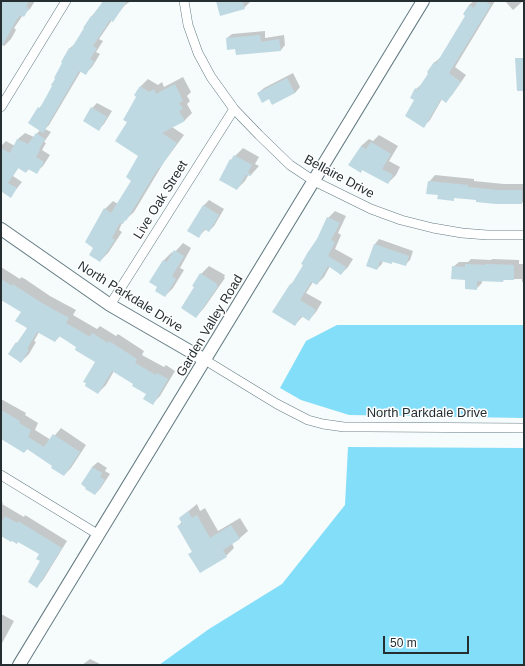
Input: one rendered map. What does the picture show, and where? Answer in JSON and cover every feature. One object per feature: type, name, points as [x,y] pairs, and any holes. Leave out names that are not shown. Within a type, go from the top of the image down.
[{"type":"street","points":[[1,107],[66,1]]},
{"type":"street","name":"Bellaire Drive","points":[[184,1],[188,25],[198,53],[211,77],[234,109],[259,135],[290,165],[314,182],[371,209],[401,220],[433,228],[474,234],[524,234]]},
{"type":"street","name":"Garden Valley Road","points":[[19,665],[423,1]]},
{"type":"street","name":"Live Oak Street","points":[[110,305],[234,109]]},
{"type":"street","name":"North Parkdale Drive","points":[[1,229],[110,305],[277,404],[308,420],[323,424],[368,427],[524,428]]},
{"type":"street","points":[[1,475],[99,535]]},
{"type":"shaded area","points":[[337,325],[524,325],[524,418],[349,415],[301,400],[280,388],[306,341]]},
{"type":"shaded area","points":[[348,447],[524,448],[524,665],[159,665],[209,629],[282,584],[345,505]]},
{"type":"building","points":[[1,1],[29,1],[26,7],[29,8],[24,17],[21,15],[17,19],[1,48]]},
{"type":"building","points":[[103,1],[127,1],[113,22],[110,20],[93,46],[97,48],[90,59],[94,61],[86,75],[79,71],[43,133],[28,123],[38,107],[40,108],[52,86],[51,85],[55,79],[54,78],[62,63],[61,62],[69,48],[71,49],[91,16],[92,17]]},
{"type":"building","points":[[216,1],[242,1],[245,9],[220,16]]},
{"type":"building","points":[[478,1],[484,1],[491,5],[449,73],[461,82],[446,103],[441,99],[424,128],[405,116],[414,100],[410,98],[415,88],[417,90],[428,74],[427,72],[434,62],[436,64],[465,16],[463,14],[469,5],[474,8]]},
{"type":"building","points":[[260,35],[261,42],[279,39],[281,51],[236,55],[235,49],[227,50],[226,38]]},
{"type":"building","points":[[515,58],[524,58],[524,91],[517,91]]},
{"type":"building","points":[[287,78],[295,93],[272,105],[269,99],[262,103],[257,93]]},
{"type":"building","points":[[175,84],[183,101],[179,103],[183,109],[179,111],[185,121],[162,133],[177,143],[160,168],[159,167],[126,221],[125,220],[123,224],[120,223],[112,238],[115,240],[100,262],[89,255],[93,248],[85,242],[104,208],[111,213],[131,181],[126,177],[138,156],[115,141],[127,122],[123,120],[136,97],[134,95],[140,86],[149,92],[154,89],[156,94]]},
{"type":"building","points":[[91,107],[107,117],[99,131],[83,121]]},
{"type":"building","points":[[36,133],[45,139],[36,157],[44,162],[37,174],[28,169],[26,173],[18,168],[8,183],[17,188],[11,198],[2,192],[1,193],[1,148],[10,153],[17,139],[28,144]]},
{"type":"building","points":[[371,142],[391,154],[382,169],[393,175],[388,184],[362,170],[361,173],[348,165],[361,146],[366,149]]},
{"type":"building","points":[[234,155],[252,165],[248,172],[251,176],[246,175],[237,190],[219,180],[230,159],[231,160]]},
{"type":"building","points":[[428,181],[468,185],[468,187],[497,190],[522,190],[522,204],[496,204],[454,198],[454,201],[437,199],[438,195],[426,194]]},
{"type":"building","points":[[203,205],[219,215],[209,232],[204,229],[199,238],[187,231]]},
{"type":"building","points":[[327,217],[340,223],[331,240],[335,242],[328,256],[346,267],[341,275],[328,266],[317,285],[311,282],[300,300],[316,310],[309,321],[301,316],[295,326],[272,312],[303,265],[301,264],[317,239]]},
{"type":"building","points":[[374,244],[409,256],[406,266],[392,262],[392,264],[380,261],[377,270],[366,266]]},
{"type":"building","points":[[174,250],[184,256],[172,276],[176,279],[165,297],[155,291],[157,287],[149,282],[163,260],[167,262]]},
{"type":"building","points":[[465,264],[514,265],[514,280],[503,280],[503,282],[477,281],[477,290],[465,289],[465,280],[451,279],[452,266],[465,267]]},
{"type":"building","points":[[200,273],[218,286],[196,318],[181,308],[194,287],[192,286]]},
{"type":"building","points":[[1,279],[12,286],[13,284],[69,318],[66,323],[90,337],[92,333],[108,343],[109,341],[137,359],[135,363],[156,375],[157,373],[168,379],[153,405],[143,399],[146,394],[132,386],[133,384],[112,371],[98,394],[85,386],[86,383],[83,382],[95,362],[75,350],[76,347],[59,336],[55,342],[37,332],[21,363],[8,354],[27,328],[15,321],[21,312],[1,300]]},
{"type":"building","points":[[1,410],[20,421],[19,423],[31,430],[28,437],[44,447],[53,434],[80,452],[64,476],[51,468],[52,466],[27,449],[24,453],[1,439]]},
{"type":"building","points":[[92,467],[102,473],[100,477],[105,480],[95,495],[85,489],[86,488],[81,484]]},
{"type":"building","points":[[188,511],[192,518],[197,515],[210,538],[231,525],[240,539],[223,550],[227,557],[200,573],[188,554],[192,552],[177,526],[182,524],[179,518]]},
{"type":"building","points":[[5,516],[17,523],[18,521],[62,548],[37,588],[28,582],[40,561],[36,559],[39,554],[18,542],[17,544],[12,541],[11,542],[1,536],[1,523]]}]
